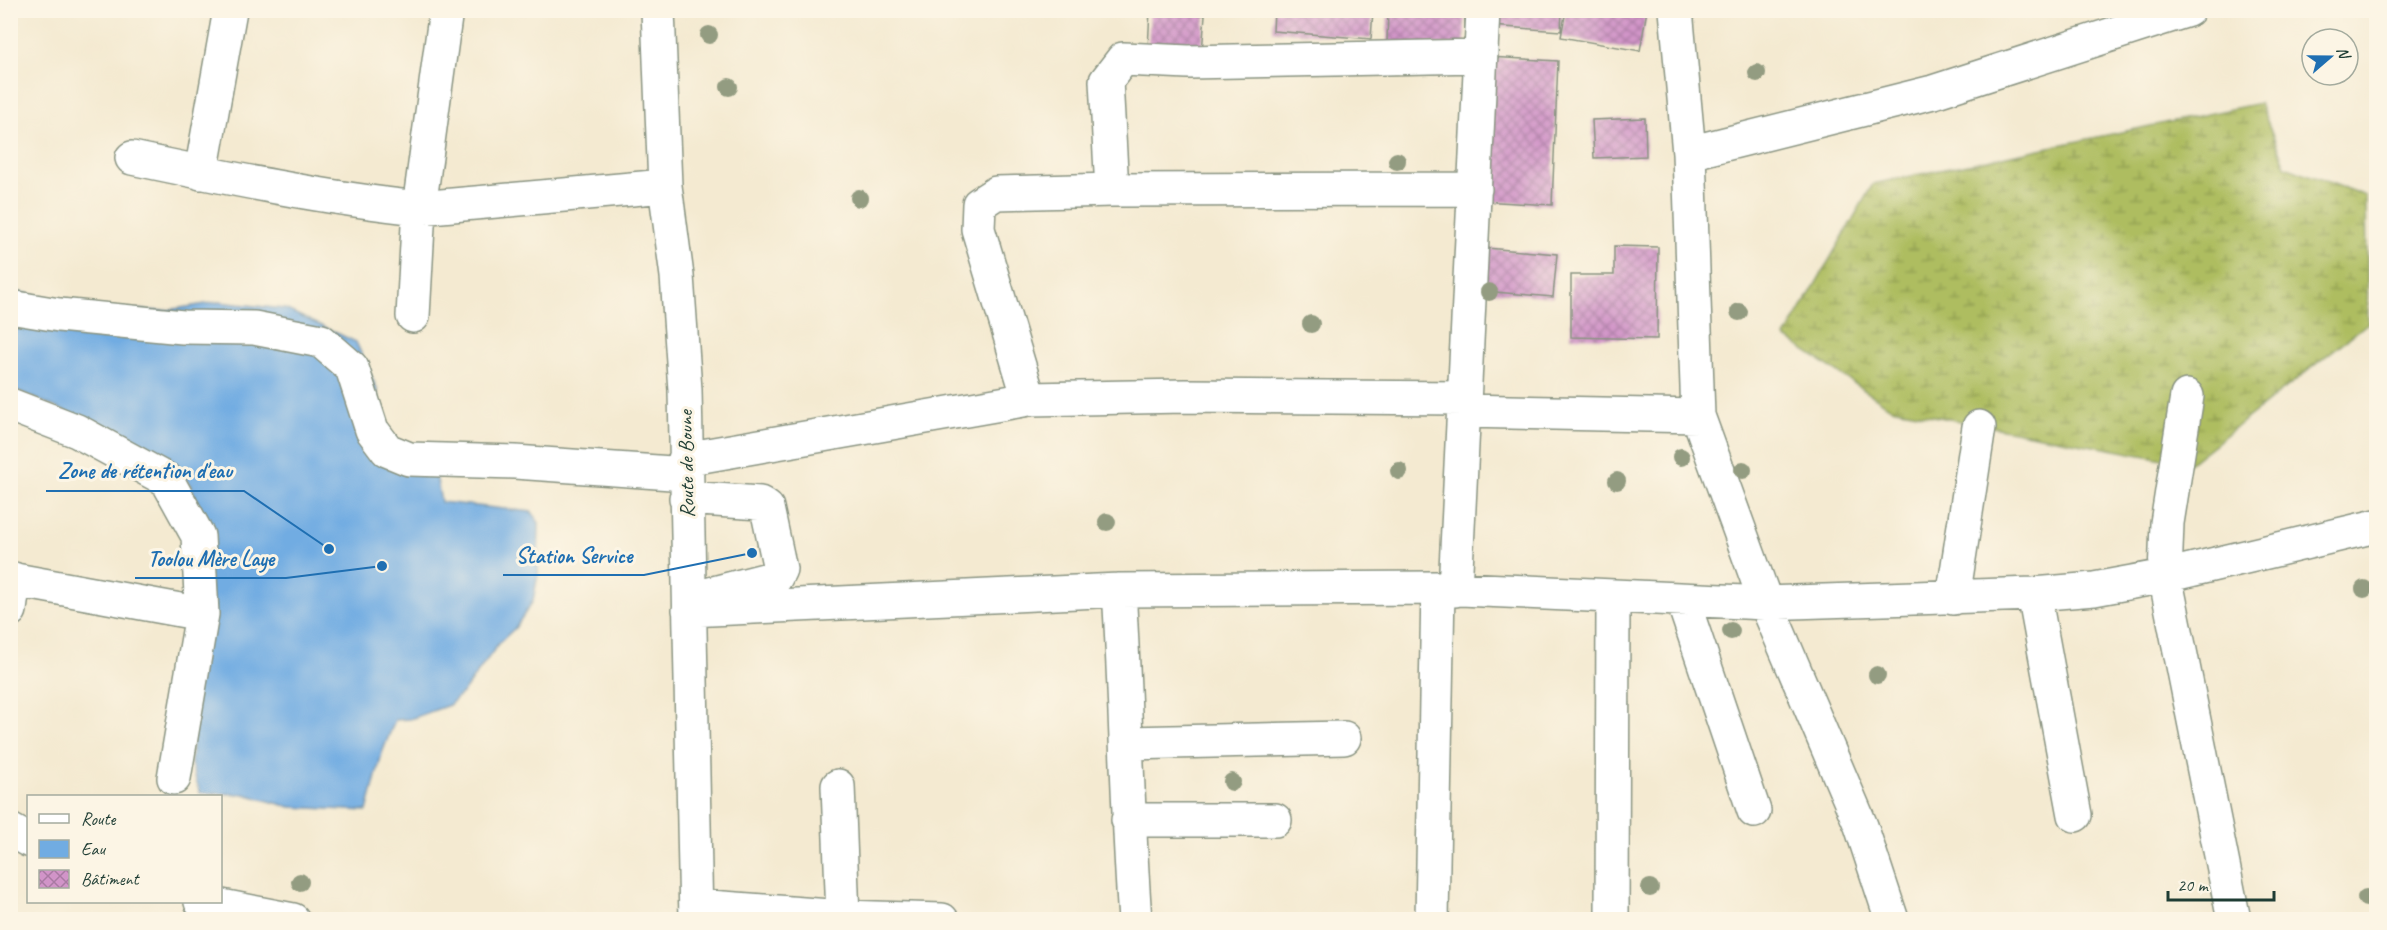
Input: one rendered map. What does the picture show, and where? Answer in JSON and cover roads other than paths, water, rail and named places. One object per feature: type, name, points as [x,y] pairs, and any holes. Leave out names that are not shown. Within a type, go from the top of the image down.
[{"type":"street","points":[[201,173],[230,10]]},
{"type":"street","points":[[413,316],[419,208],[446,10]]},
{"type":"street","name":"Route de Boune","points":[[658,10],[665,186],[682,320],[696,913]]},
{"type":"street","points":[[1432,920],[1447,589],[1464,405],[1483,10]]},
{"type":"street","points":[[1677,10],[1689,153],[1698,416],[1766,603],[1861,826],[1892,920]]},
{"type":"street","points":[[1689,153],[1933,92],[2188,10]]},
{"type":"street","points":[[1112,189],[1106,81],[1123,59],[1188,62],[1479,56]]},
{"type":"street","points":[[132,158],[201,173],[378,204],[419,208],[665,186]]},
{"type":"street","points":[[1029,399],[978,229],[979,204],[996,193],[1112,189],[1475,189]]},
{"type":"street","points":[[10,307],[59,315],[183,327],[254,328],[321,341],[352,368],[372,429],[387,450],[410,459],[515,462],[686,477],[760,503],[767,508],[780,569],[776,577],[689,604]]},
{"type":"street","points":[[686,477],[1029,399],[1185,396],[1464,405],[1698,416]]},
{"type":"street","points":[[2187,396],[2167,523],[2165,576],[2234,920]]},
{"type":"street","points":[[10,405],[77,431],[167,480],[198,536],[202,614],[174,778]]},
{"type":"street","points":[[1953,598],[1979,427]]},
{"type":"street","points":[[689,604],[1119,590],[1447,589],[1766,603],[1953,598],[2094,589],[2165,576],[2376,526]]},
{"type":"street","points":[[12,590],[202,614]]},
{"type":"street","points":[[1119,590],[1128,742],[1128,820],[1135,920]]},
{"type":"street","points":[[2034,594],[2075,815]]},
{"type":"street","points":[[1612,920],[1613,598]]},
{"type":"street","points":[[1683,601],[1754,811]]},
{"type":"street","points":[[1128,742],[1344,738]]},
{"type":"street","points":[[838,786],[843,917]]},
{"type":"street","points":[[1128,820],[1275,820]]},
{"type":"street","points":[[10,830],[27,839]]},
{"type":"street","points":[[206,903],[293,920]]},
{"type":"street","points":[[696,913],[942,920]]},
{"type":"water","points":[[10,290],[92,308],[162,311],[218,302],[285,309],[356,342],[377,389],[385,463],[436,475],[441,502],[532,512],[539,523],[538,574],[533,601],[515,628],[499,643],[464,691],[449,705],[410,719],[395,720],[382,753],[367,811],[290,807],[244,794],[200,793],[191,764],[204,518],[190,485],[170,457],[11,388]]},
{"type":"place","name":"Zone de rétention d'eau","points":[[329,549]]},
{"type":"place","name":"Station Service","points":[[752,553]]},
{"type":"place","name":"Toolou Mère Laye","points":[[382,566]]}]
